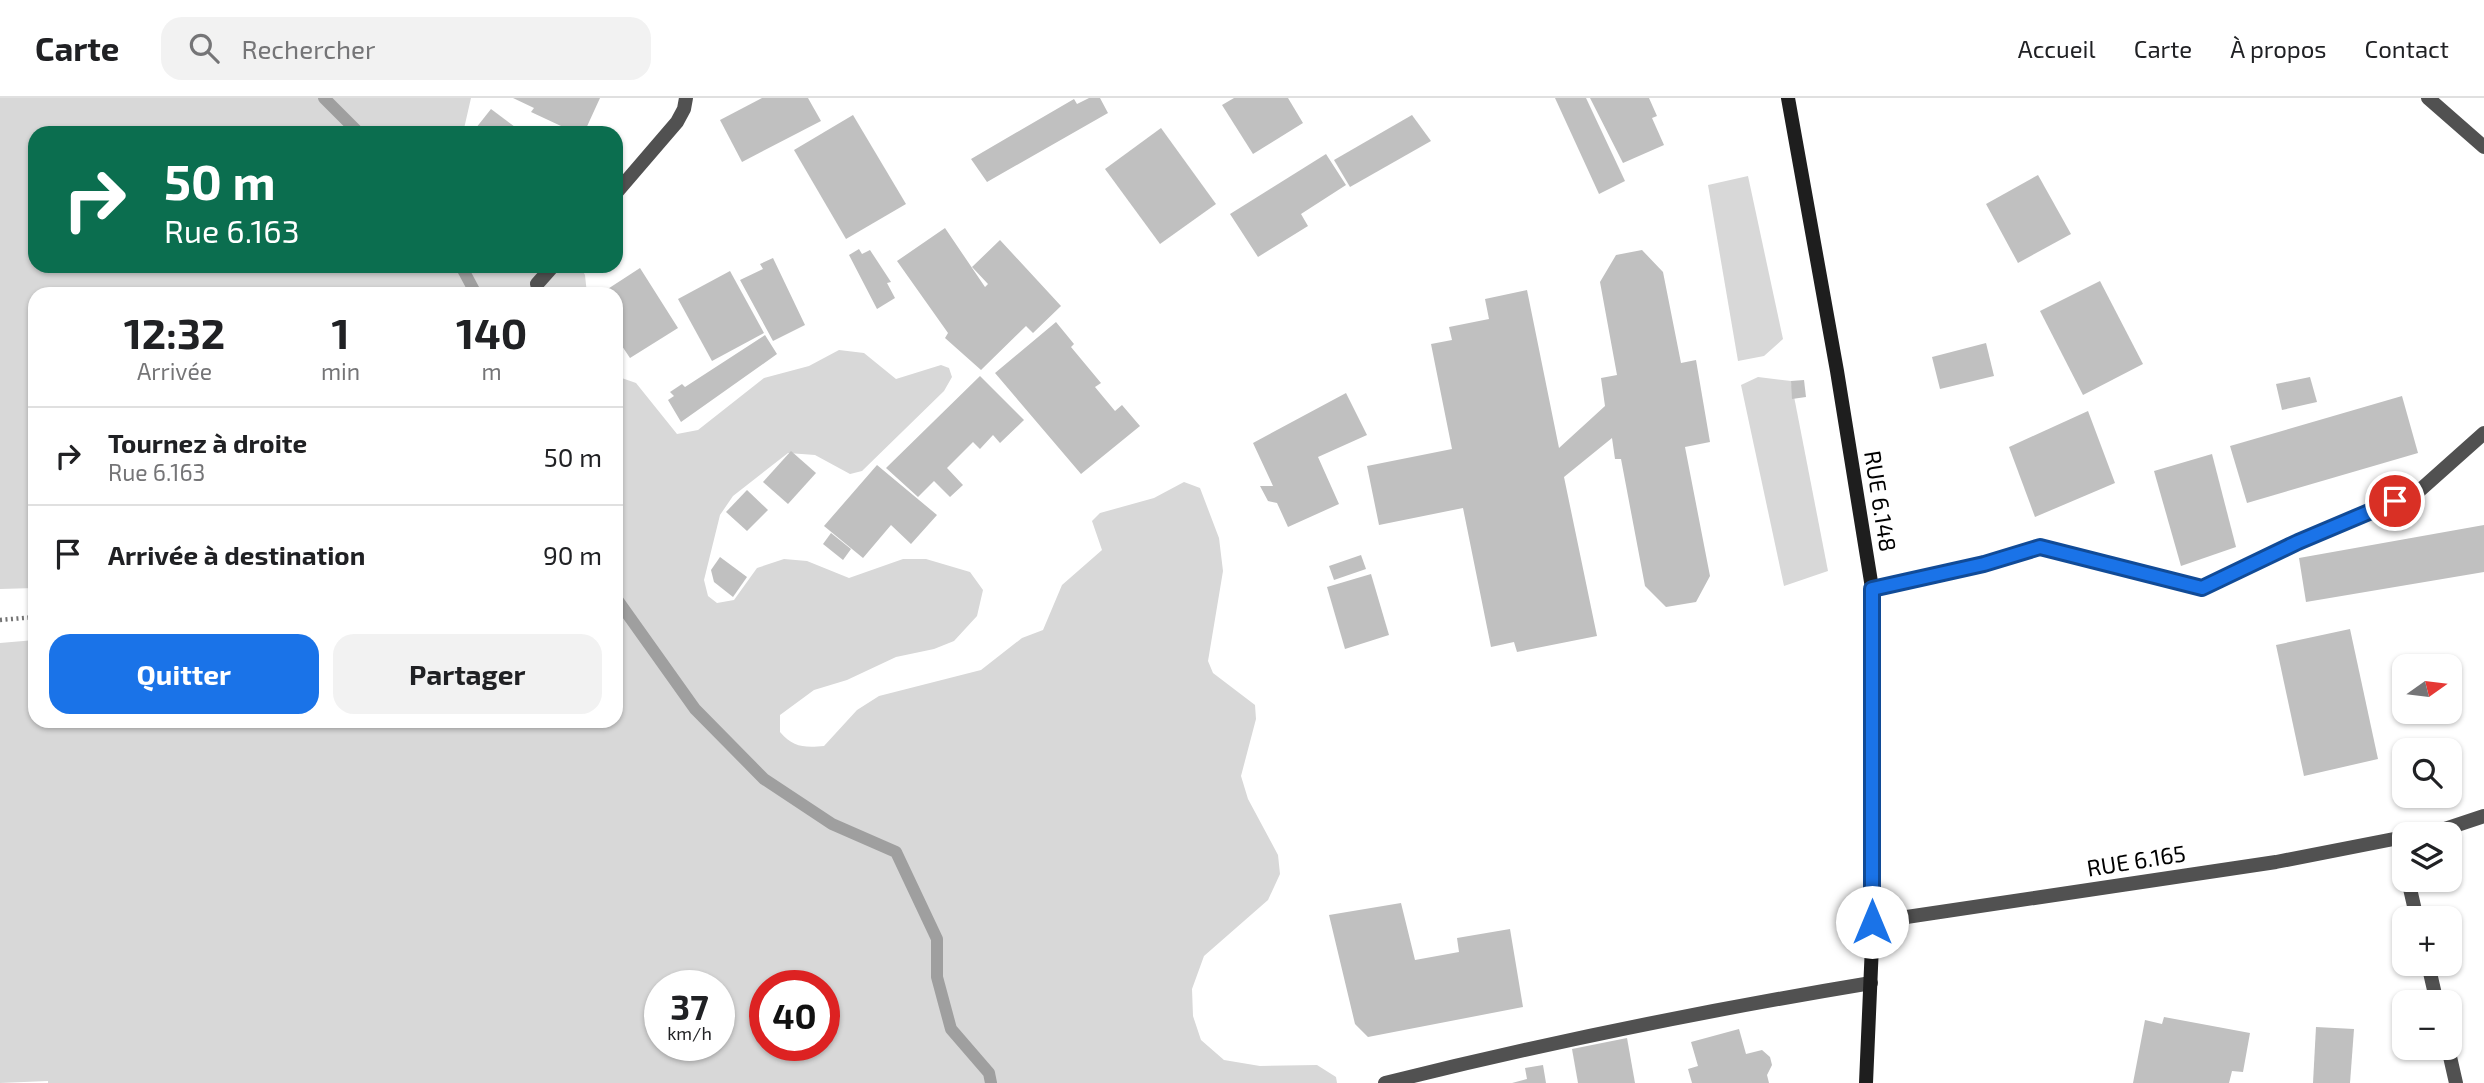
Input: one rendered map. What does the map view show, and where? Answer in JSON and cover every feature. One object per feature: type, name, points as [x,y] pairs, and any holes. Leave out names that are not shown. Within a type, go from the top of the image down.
[{"type":"street","points":[[623,185],[677,122],[686,98]]},
{"type":"street","name":"RUE 6.148","points":[[1788,98],[1872,589],[1872,922],[1866,1083]]},
{"type":"street","points":[[2428,98],[2484,147]]},
{"type":"street","points":[[537,285],[547,273]]},
{"type":"street","points":[[1872,589],[1984,564],[2040,547],[2202,588],[2298,542],[2419,491],[2484,433]]},
{"type":"street","points":[[2462,823],[2484,816]]},
{"type":"street","name":"RUE 6.165","points":[[1872,922],[2276,862],[2392,840]]},
{"type":"street","points":[[1385,1083],[1485,1058],[1746,1004],[1871,983]]},
{"type":"street","points":[[2451,1060],[2456,1083]]},
{"type":"path","points":[[0,620],[28,618]]},
{"type":"shaded area","points":[[0,98],[471,98],[465,126],[28,126],[28,273],[584,273],[586,287],[28,287],[28,588],[0,589]]},
{"type":"shaded area","points":[[1748,176],[1783,339],[1764,356],[1738,361],[1708,185]]},
{"type":"shaded area","points":[[839,350],[864,353],[896,379],[941,365],[949,368],[952,377],[944,391],[862,471],[850,474],[815,455],[788,453],[733,496],[720,515],[704,580],[708,596],[717,603],[734,600],[757,568],[784,559],[807,561],[849,578],[903,559],[926,559],[970,572],[983,590],[977,616],[954,641],[934,649],[896,657],[847,680],[814,690],[780,715],[780,732],[790,741],[811,747],[824,746],[857,710],[879,696],[981,670],[1022,638],[1043,630],[1062,585],[1102,550],[1092,521],[1100,513],[1154,498],[1184,482],[1200,488],[1219,538],[1223,571],[1208,661],[1213,673],[1255,705],[1256,719],[1241,776],[1248,799],[1278,855],[1280,874],[1268,900],[1204,956],[1192,989],[1193,1016],[1201,1040],[1224,1060],[1260,1066],[1317,1065],[1336,1077],[1337,1083],[0,1083],[0,643],[28,641],[28,728],[623,728],[623,378],[636,383],[677,434],[698,430],[764,378],[809,366]]},
{"type":"shaded area","points":[[1758,377],[1791,381],[1828,571],[1784,586],[1741,385]]},
{"type":"building","points":[[513,98],[600,98],[587,126],[561,126],[531,112],[534,108]]},
{"type":"building","points":[[762,98],[808,98],[821,121],[742,162],[720,120]]},
{"type":"building","points":[[1089,98],[1100,98],[1108,113],[987,182],[971,159],[1074,99],[1077,104]]},
{"type":"building","points":[[1234,98],[1288,98],[1303,123],[1253,154],[1222,105]]},
{"type":"building","points":[[1555,98],[1586,98],[1625,181],[1599,194]]},
{"type":"building","points":[[1590,98],[1649,98],[1657,116],[1652,118],[1664,145],[1623,163]]},
{"type":"building","points":[[491,109],[514,126],[478,126]]},
{"type":"building","points":[[853,115],[906,204],[846,239],[794,150]]},
{"type":"building","points":[[1412,115],[1431,141],[1350,187],[1334,160]]},
{"type":"building","points":[[1161,128],[1216,204],[1160,244],[1105,169]]},
{"type":"building","points":[[1326,154],[1346,185],[1301,214],[1308,226],[1258,257],[1230,214]]},
{"type":"building","points":[[2038,175],[2071,234],[2018,263],[1986,204]]},
{"type":"building","points":[[945,228],[985,287],[988,284],[972,267],[1000,240],[1061,306],[1033,333],[1026,326],[981,370],[945,338],[948,333],[897,261]]},
{"type":"building","points":[[859,249],[862,254],[870,250],[891,282],[887,283],[895,298],[877,309],[849,255]]},
{"type":"building","points":[[1642,250],[1663,272],[1681,363],[1696,360],[1710,442],[1685,447],[1710,576],[1696,602],[1666,607],[1645,586],[1621,459],[1615,459],[1612,438],[1564,477],[1597,636],[1517,652],[1514,642],[1491,647],[1463,508],[1379,525],[1367,466],[1452,449],[1431,344],[1452,340],[1449,327],[1489,319],[1485,299],[1527,290],[1559,448],[1605,406],[1601,378],[1617,375],[1600,282],[1616,255]]},
{"type":"building","points":[[773,258],[805,325],[773,341],[740,280],[763,269],[760,264]]},
{"type":"building","points":[[640,268],[678,328],[630,358],[623,348],[623,287],[611,287]]},
{"type":"building","points":[[730,271],[764,333],[712,361],[678,299]]},
{"type":"building","points":[[2100,281],[2143,364],[2083,395],[2040,311]]},
{"type":"building","points":[[1056,322],[1074,344],[1071,347],[1101,383],[1095,387],[1115,411],[1122,405],[1140,426],[1081,474],[995,373]]},
{"type":"building","points":[[765,335],[777,354],[681,422],[668,400],[674,396],[670,392],[682,384],[685,387]]},
{"type":"building","points":[[1986,343],[1994,376],[1940,389],[1932,357]]},
{"type":"building","points":[[980,376],[1024,420],[1000,443],[993,435],[980,449],[973,442],[947,468],[963,485],[950,497],[934,481],[918,497],[886,468]]},
{"type":"building","points":[[2310,377],[2317,402],[2282,410],[2276,384]]},
{"type":"building","points":[[1804,380],[1806,397],[1792,399],[1791,381]]},
{"type":"building","points":[[1346,393],[1367,435],[1318,457],[1339,504],[1288,527],[1277,503],[1268,501],[1260,486],[1273,486],[1253,443]]},
{"type":"building","points":[[2402,396],[2418,453],[2247,503],[2230,446]]},
{"type":"building","points":[[2088,411],[2115,483],[2035,517],[2009,447]]},
{"type":"building","points":[[791,451],[816,473],[788,504],[763,482]]},
{"type":"building","points":[[2212,454],[2236,547],[2181,566],[2154,471]]},
{"type":"building","points":[[877,465],[937,515],[911,544],[891,525],[863,558],[824,526]]},
{"type":"building","points":[[747,490],[768,510],[747,531],[726,512]]},
{"type":"building","points":[[2484,525],[2484,572],[2306,602],[2299,558]]},
{"type":"building","points":[[831,533],[851,549],[843,560],[823,544]]},
{"type":"building","points":[[1361,555],[1366,569],[1334,580],[1329,566]]},
{"type":"building","points":[[720,557],[747,577],[733,597],[714,582],[711,570]]},
{"type":"building","points":[[1371,574],[1389,635],[1345,649],[1327,587]]},
{"type":"building","points":[[2350,629],[2378,759],[2304,776],[2276,645]]},
{"type":"building","points":[[1401,903],[1415,960],[1459,952],[1457,938],[1510,929],[1523,1007],[1368,1037],[1355,1024],[1329,915]]},
{"type":"building","points":[[2164,1017],[2250,1033],[2243,1072],[2232,1071],[2229,1083],[2133,1083],[2145,1020],[2162,1024]]},
{"type":"building","points":[[2316,1027],[2354,1029],[2350,1083],[2313,1083]]},
{"type":"building","points":[[1739,1029],[1746,1054],[1762,1050],[1770,1057],[1772,1065],[1767,1075],[1769,1083],[1692,1083],[1688,1069],[1698,1066],[1691,1042]]},
{"type":"building","points":[[1627,1038],[1635,1083],[1578,1083],[1572,1049]]},
{"type":"building","points":[[1543,1065],[1546,1083],[1512,1083],[1527,1079],[1525,1068]]},
{"type":"waterway","points":[[324,98],[352,126]]},
{"type":"waterway","points":[[465,273],[472,287]]},
{"type":"waterway","points":[[623,608],[695,709],[764,779],[832,824],[896,852],[937,939],[937,977],[951,1029],[989,1073],[991,1083]]},
{"type":"route","points":[[1872,922],[1872,589],[1984,564],[2040,547],[2202,588],[2298,542],[2395,501]]}]
